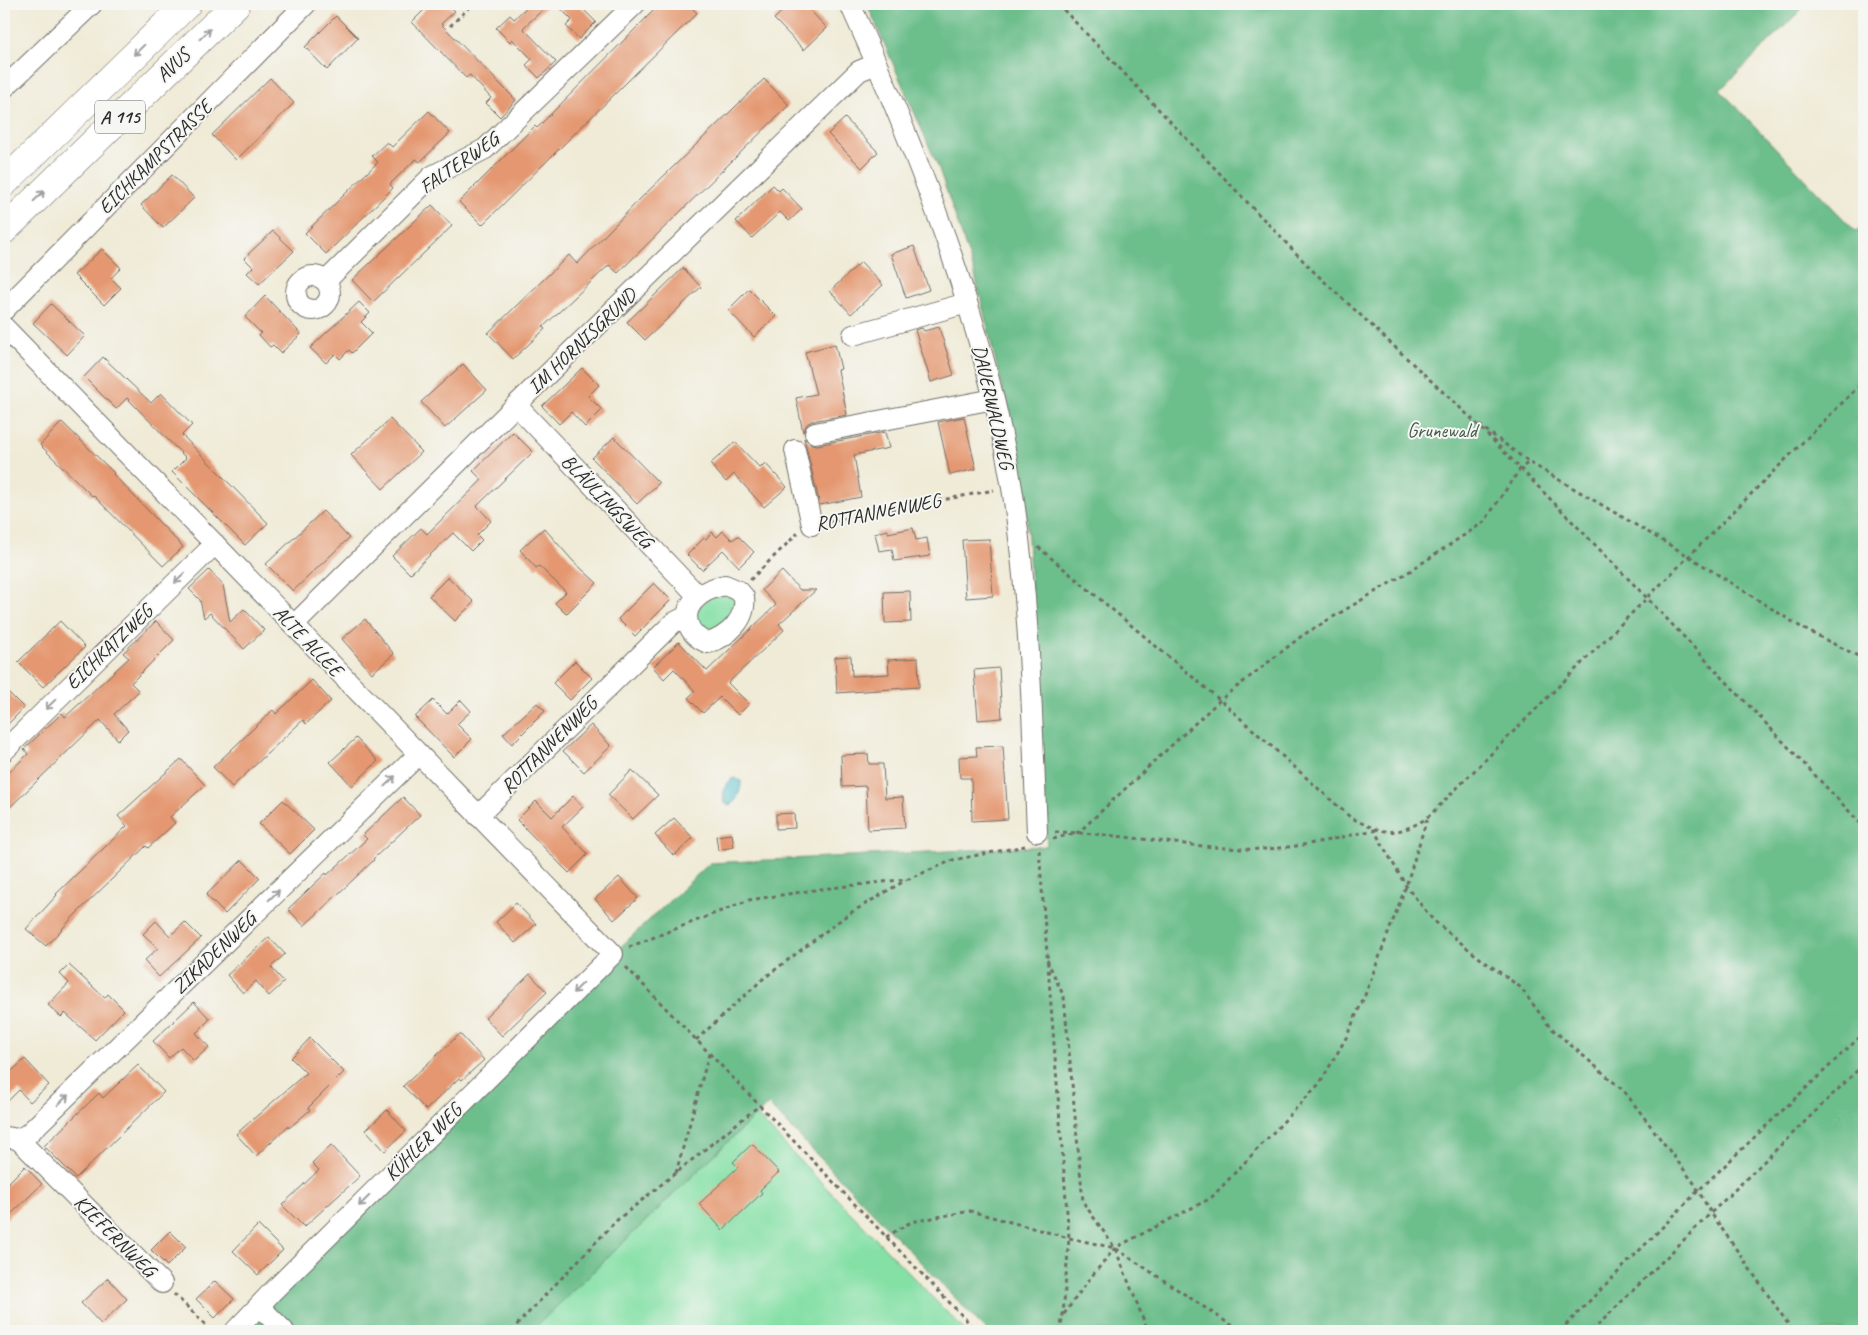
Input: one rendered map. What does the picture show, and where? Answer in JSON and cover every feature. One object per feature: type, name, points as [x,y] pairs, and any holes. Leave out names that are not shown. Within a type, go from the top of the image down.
[{"type":"highway","name":"AVUS","points":[[4,183],[187,4]]},
{"type":"highway","name":"AVUS","points":[[4,230],[236,4]]},
{"type":"street","points":[[4,88],[92,4]]},
{"type":"street","name":"EICHKAMPSTRASSE","points":[[4,310],[306,4]]},
{"type":"street","name":"FALTERWEG","points":[[326,281],[432,176],[485,149],[636,4]]},
{"type":"street","name":"DAUERWALDWEG","points":[[850,4],[925,181],[967,303],[994,400],[1012,486],[1018,530],[1027,626],[1038,837]]},
{"type":"street","name":"IM HORNISGRUND","points":[[294,625],[516,405],[859,72],[876,64]]},
{"type":"street","points":[[853,335],[967,303]]},
{"type":"street","name":"ALTE ALLEE","points":[[4,327],[613,954]]},
{"type":"street","points":[[815,433],[994,400]]},
{"type":"street","name":"BLÄULINGSWEG","points":[[516,405],[698,596]]},
{"type":"street","points":[[795,450],[812,525]]},
{"type":"street","name":"EICHKATZWEG","points":[[4,751],[215,544]]},
{"type":"street","points":[[725,586],[739,591],[744,597],[743,615],[728,633],[708,643],[696,637],[690,631],[687,616],[688,609],[698,596],[714,588],[725,586]]},
{"type":"street","name":"ROTTANNENWEG","points":[[478,816],[673,623],[687,616]]},
{"type":"street","name":"ZIKADENWEG","points":[[11,1138],[28,1134],[418,754]]},
{"type":"street","name":"KÜHLER WEG","points":[[235,1331],[285,1279],[613,954]]},
{"type":"street","name":"KIEFERNWEG","points":[[11,1138],[162,1283]]},
{"type":"street","points":[[260,1306],[284,1331]]},
{"type":"path","points":[[450,26],[473,4]]},
{"type":"path","points":[[1058,4],[1312,270],[1470,418],[1648,599],[1864,827]]},
{"type":"path","points":[[696,1040],[763,979],[847,915],[909,879],[952,860],[1038,837],[1079,832],[1167,843],[1244,849],[1303,846],[1374,830],[1394,832],[1411,828],[1427,818],[1864,381]]},
{"type":"path","points":[[1470,418],[1529,462],[1690,557],[1804,629],[1864,659]]},
{"type":"path","points":[[1038,837],[1079,832],[1220,700],[1303,635],[1410,571],[1484,522],[1520,469],[1529,462]]},
{"type":"path","name":"ROTTANNENWEG","points":[[739,591],[804,526],[1012,486]]},
{"type":"path","points":[[1018,530],[1220,700],[1350,817],[1374,830],[1406,886],[1433,920],[1520,987],[1550,1027],[1624,1091],[1699,1190],[1711,1213],[1794,1331]]},
{"type":"path","points":[[1063,1315],[1115,1248],[1211,1198],[1320,1083],[1346,1038],[1365,994],[1406,886],[1427,818]]},
{"type":"path","points":[[1038,837],[1069,1238],[1060,1331]]},
{"type":"path","points":[[909,879],[820,889],[749,900],[613,954],[977,1331]]},
{"type":"path","points":[[1046,958],[1064,997],[1083,1202],[1115,1248],[1148,1331]]},
{"type":"path","points":[[1560,1331],[1699,1190],[1864,1034]]},
{"type":"path","points":[[676,1173],[709,1053]]},
{"type":"path","points":[[1592,1331],[1864,1064]]},
{"type":"path","points":[[511,1331],[616,1221],[760,1105]]},
{"type":"path","points":[[886,1237],[911,1222],[970,1211],[1069,1238],[1115,1248],[1240,1331]]},
{"type":"path","name":"KIEFERNWEG","points":[[162,1283],[212,1331]]},
{"type":"green space","name":"Grunewald","points":[[867,4],[1807,4],[1720,90],[1856,232],[1864,225],[1864,1331],[987,1331],[769,1105],[756,1115],[531,1331],[235,1331],[613,954],[710,863],[1047,846],[1026,507],[1004,396],[974,271],[939,169]]},
{"type":"green space","points":[[724,590],[735,601],[728,615],[717,627],[707,630],[701,627],[697,624],[696,615],[701,606],[715,594]]},
{"type":"green space","points":[[756,1115],[965,1331],[531,1331]]},
{"type":"water","points":[[734,778],[741,781],[741,787],[737,798],[730,805],[724,803],[723,796],[726,785]]},
{"type":"building","points":[[430,4],[447,4],[455,11],[441,24],[516,100],[500,117],[486,103],[491,98],[470,75],[466,78],[412,22]]},
{"type":"building","points":[[530,4],[549,4],[523,28],[556,62],[539,78],[526,65],[532,59],[512,39],[510,42],[496,28],[510,15],[514,19]]},
{"type":"building","points":[[556,4],[578,4],[596,22],[579,39],[566,26],[572,20]]},
{"type":"building","points":[[660,4],[688,4],[697,13],[482,225],[459,202],[535,126],[537,128]]},
{"type":"building","points":[[790,4],[804,4],[827,28],[804,50],[774,19]]},
{"type":"building","points":[[336,16],[358,38],[327,70],[305,47]]},
{"type":"building","points":[[270,78],[294,103],[236,160],[212,135]]},
{"type":"building","points":[[764,79],[789,105],[618,273],[609,265],[543,327],[545,329],[513,359],[488,333],[569,255],[577,264],[640,199]]},
{"type":"building","points":[[429,111],[450,133],[420,162],[416,159],[390,184],[393,188],[326,254],[305,233],[378,162],[372,156],[387,142],[392,147]]},
{"type":"building","points":[[845,118],[878,152],[862,168],[828,134]]},
{"type":"building","points":[[172,175],[194,198],[163,228],[141,205]]},
{"type":"building","points":[[773,185],[779,191],[782,188],[802,209],[789,221],[780,212],[752,238],[736,221]]},
{"type":"building","points":[[432,205],[452,226],[373,302],[352,280]]},
{"type":"building","points":[[273,231],[294,251],[259,284],[247,273],[253,267],[244,258]]},
{"type":"building","points":[[914,246],[929,290],[906,298],[891,254]]},
{"type":"building","points":[[102,249],[121,268],[111,278],[121,288],[104,305],[74,275]]},
{"type":"building","points":[[861,262],[883,285],[851,314],[830,291]]},
{"type":"building","points":[[683,268],[701,287],[645,340],[627,322]]},
{"type":"building","points":[[749,289],[776,316],[754,337],[728,310]]},
{"type":"building","points":[[265,296],[301,334],[281,353],[273,345],[270,347],[259,335],[261,333],[245,317]]},
{"type":"building","points":[[359,302],[370,313],[361,322],[372,333],[352,353],[349,350],[340,359],[335,354],[326,363],[310,348]]},
{"type":"building","points":[[51,304],[85,336],[67,355],[33,323]]},
{"type":"building","points":[[939,327],[954,375],[931,382],[915,330],[922,328],[924,331]]},
{"type":"building","points":[[835,344],[841,369],[838,370],[847,415],[812,421],[807,424],[803,432],[796,398],[816,394],[805,352]]},
{"type":"building","points":[[103,357],[151,403],[161,393],[192,425],[182,435],[268,523],[245,545],[172,472],[186,458],[127,398],[116,409],[84,377]]},
{"type":"building","points":[[463,364],[487,390],[445,428],[421,402]]},
{"type":"building","points":[[582,368],[599,385],[588,396],[602,410],[585,427],[571,412],[559,424],[542,406]]},
{"type":"building","points":[[964,417],[976,469],[950,475],[938,422]]},
{"type":"building","points":[[390,419],[422,452],[383,489],[351,455]]},
{"type":"building","points":[[62,422],[114,473],[183,547],[163,566],[93,495],[40,445]]},
{"type":"building","points":[[513,432],[533,452],[477,506],[491,521],[477,535],[482,540],[471,551],[453,533],[410,574],[392,556],[421,528],[427,534],[482,480],[473,471]]},
{"type":"building","points":[[885,432],[889,448],[854,455],[861,497],[820,505],[804,438],[811,444],[817,445]]},
{"type":"building","points":[[614,437],[659,483],[637,504],[592,458]]},
{"type":"building","points":[[735,442],[760,468],[765,463],[787,487],[764,507],[734,474],[726,482],[710,464]]},
{"type":"building","points":[[323,511],[349,538],[293,591],[266,564]]},
{"type":"building","points":[[544,528],[573,561],[597,583],[566,614],[555,603],[566,592],[539,566],[536,568],[520,550]]},
{"type":"building","points":[[913,528],[916,540],[927,538],[930,556],[894,561],[892,549],[879,551],[875,533],[888,530],[888,533]]},
{"type":"building","points":[[723,531],[732,540],[738,536],[754,552],[739,567],[723,550],[702,570],[687,555],[712,532],[717,537]]},
{"type":"building","points":[[989,539],[993,596],[966,598],[962,540]]},
{"type":"building","points":[[209,570],[223,585],[230,622],[244,609],[264,630],[244,649],[210,613],[204,618],[200,600],[189,589]]},
{"type":"building","points":[[782,571],[800,590],[816,590],[779,624],[784,630],[728,683],[749,704],[738,715],[720,697],[703,713],[688,698],[695,691],[674,669],[664,679],[653,667],[679,642],[707,671],[776,605],[762,590]]},
{"type":"building","points":[[448,577],[474,602],[455,621],[429,596]]},
{"type":"building","points":[[654,583],[671,600],[635,636],[618,619]]},
{"type":"building","points":[[910,591],[911,622],[885,623],[884,592]]},
{"type":"building","points":[[365,619],[394,654],[372,673],[342,639]]},
{"type":"building","points":[[60,621],[85,647],[43,687],[18,662]]},
{"type":"building","points":[[156,621],[174,640],[131,683],[139,691],[114,714],[128,730],[118,740],[100,720],[4,813],[4,777],[28,754],[24,749],[62,713],[65,717],[129,658],[123,653]]},
{"type":"building","points":[[851,656],[852,676],[889,674],[888,660],[918,658],[919,687],[837,693],[835,657]]},
{"type":"building","points":[[575,661],[592,678],[570,700],[553,683]]},
{"type":"building","points":[[999,668],[1002,718],[978,720],[974,670]]},
{"type":"building","points":[[312,680],[331,701],[306,724],[303,720],[232,787],[213,767],[273,710],[276,714]]},
{"type":"building","points":[[4,688],[24,708],[4,728]]},
{"type":"building","points":[[433,700],[447,714],[461,700],[471,711],[457,724],[472,739],[454,757],[415,717]]},
{"type":"building","points":[[537,703],[545,711],[512,744],[503,734]]},
{"type":"building","points":[[591,725],[611,746],[584,772],[563,751]]},
{"type":"building","points":[[356,738],[378,761],[352,786],[330,762]]},
{"type":"building","points":[[1003,746],[1008,819],[972,821],[971,778],[960,778],[959,757],[977,756],[976,747]]},
{"type":"building","points":[[868,754],[869,764],[883,764],[885,798],[903,797],[905,828],[868,830],[866,786],[842,787],[841,755]]},
{"type":"building","points":[[181,759],[205,785],[170,817],[175,823],[148,848],[146,846],[46,946],[26,929],[56,894],[127,826],[118,816]]},
{"type":"building","points":[[632,770],[658,795],[633,819],[608,795]]},
{"type":"building","points":[[573,796],[583,807],[562,827],[588,854],[569,873],[517,820],[536,801],[552,817]]},
{"type":"building","points":[[403,797],[420,815],[304,926],[288,909],[326,873],[327,875],[367,839],[363,835]]},
{"type":"building","points":[[283,800],[314,830],[290,854],[259,824]]},
{"type":"building","points":[[794,813],[795,828],[776,829],[776,814]]},
{"type":"building","points":[[674,818],[693,838],[674,856],[655,835]]},
{"type":"building","points":[[732,834],[734,847],[718,850],[716,836]]},
{"type":"building","points":[[242,860],[260,878],[225,914],[206,895]]},
{"type":"building","points":[[619,877],[638,898],[614,920],[595,899]]},
{"type":"building","points":[[516,903],[536,924],[515,943],[496,922]]},
{"type":"building","points":[[156,921],[170,936],[185,922],[201,938],[159,977],[144,961],[158,948],[143,934]]},
{"type":"building","points":[[269,937],[285,954],[271,967],[284,982],[269,996],[256,981],[243,993],[227,975]]},
{"type":"building","points":[[69,965],[105,998],[108,994],[124,1010],[95,1040],[65,1013],[61,1017],[48,1005],[69,983],[60,974]]},
{"type":"building","points":[[530,974],[547,992],[502,1036],[485,1018]]},
{"type":"building","points":[[194,1002],[210,1019],[196,1033],[209,1047],[194,1061],[181,1047],[169,1058],[153,1041]]},
{"type":"building","points":[[460,1034],[484,1060],[462,1080],[459,1078],[426,1110],[403,1086]]},
{"type":"building","points":[[310,1038],[344,1072],[308,1108],[310,1110],[289,1128],[288,1126],[256,1156],[236,1134],[306,1073],[291,1058]]},
{"type":"building","points":[[25,1059],[49,1085],[30,1102],[19,1090],[4,1105],[4,1078]]},
{"type":"building","points":[[138,1065],[164,1092],[76,1178],[44,1146],[99,1093],[103,1098]]},
{"type":"building","points":[[387,1110],[406,1131],[385,1151],[366,1130]]},
{"type":"building","points":[[752,1144],[779,1172],[760,1190],[762,1193],[723,1230],[699,1204],[738,1167],[733,1162]]},
{"type":"building","points":[[331,1145],[360,1176],[304,1227],[282,1205],[319,1170],[312,1163]]},
{"type":"building","points":[[25,1166],[42,1184],[4,1221],[4,1187]]},
{"type":"building","points":[[258,1225],[283,1250],[258,1275],[233,1251]]},
{"type":"building","points":[[170,1231],[186,1247],[167,1266],[151,1250]]},
{"type":"building","points":[[108,1278],[127,1299],[101,1324],[81,1303]]},
{"type":"building","points":[[215,1281],[234,1299],[215,1318],[196,1299]]}]
